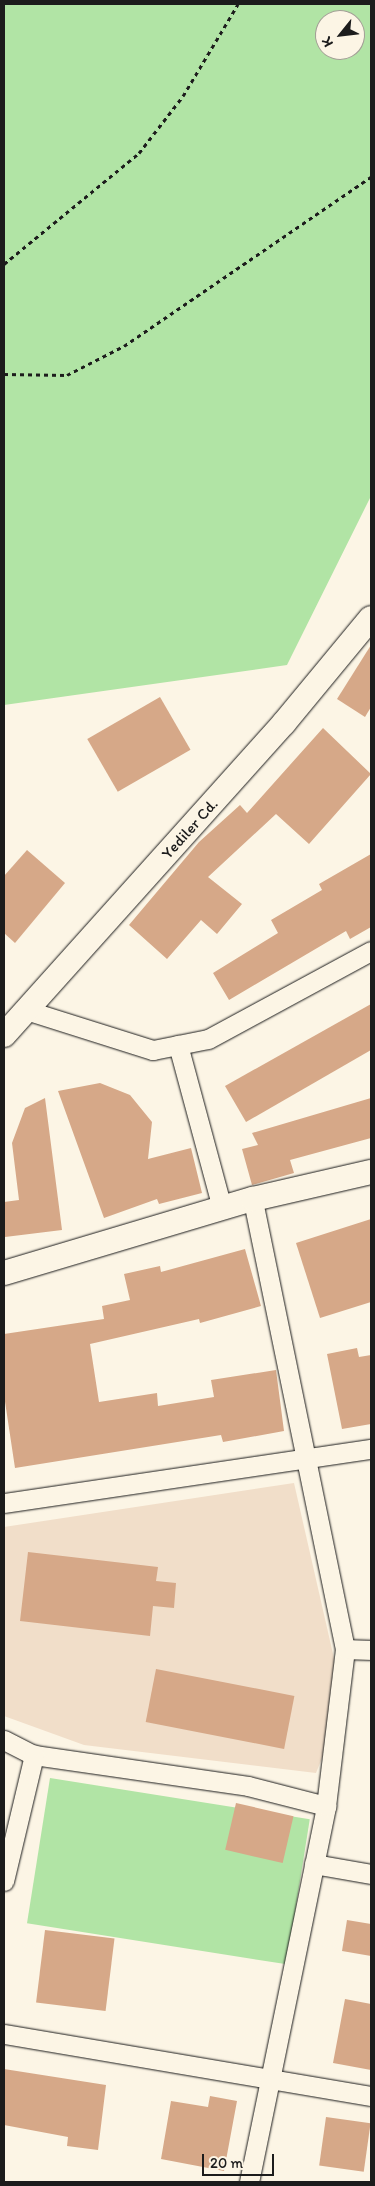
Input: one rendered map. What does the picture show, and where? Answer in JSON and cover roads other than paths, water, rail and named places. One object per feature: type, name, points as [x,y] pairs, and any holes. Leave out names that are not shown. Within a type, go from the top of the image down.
[{"type":"street","name":"Yediler Cd.","points":[[4,1035],[29,1011],[334,665],[371,618]]},
{"type":"street","points":[[29,1011],[153,1050],[208,1039],[371,951]]},
{"type":"street","points":[[178,1045],[222,1208]]},
{"type":"street","points":[[4,1273],[253,1199],[371,1172]]},
{"type":"street","points":[[249,2182],[326,1806],[345,1649],[253,1199]]},
{"type":"street","points":[[4,1503],[371,1449]]},
{"type":"street","points":[[345,1649],[371,1650]]},
{"type":"street","points":[[4,1740],[34,1755],[248,1786],[326,1806]]},
{"type":"street","points":[[4,1881],[34,1755]]},
{"type":"street","points":[[314,1864],[371,1874]]},
{"type":"street","points":[[4,2034],[371,2096]]}]
